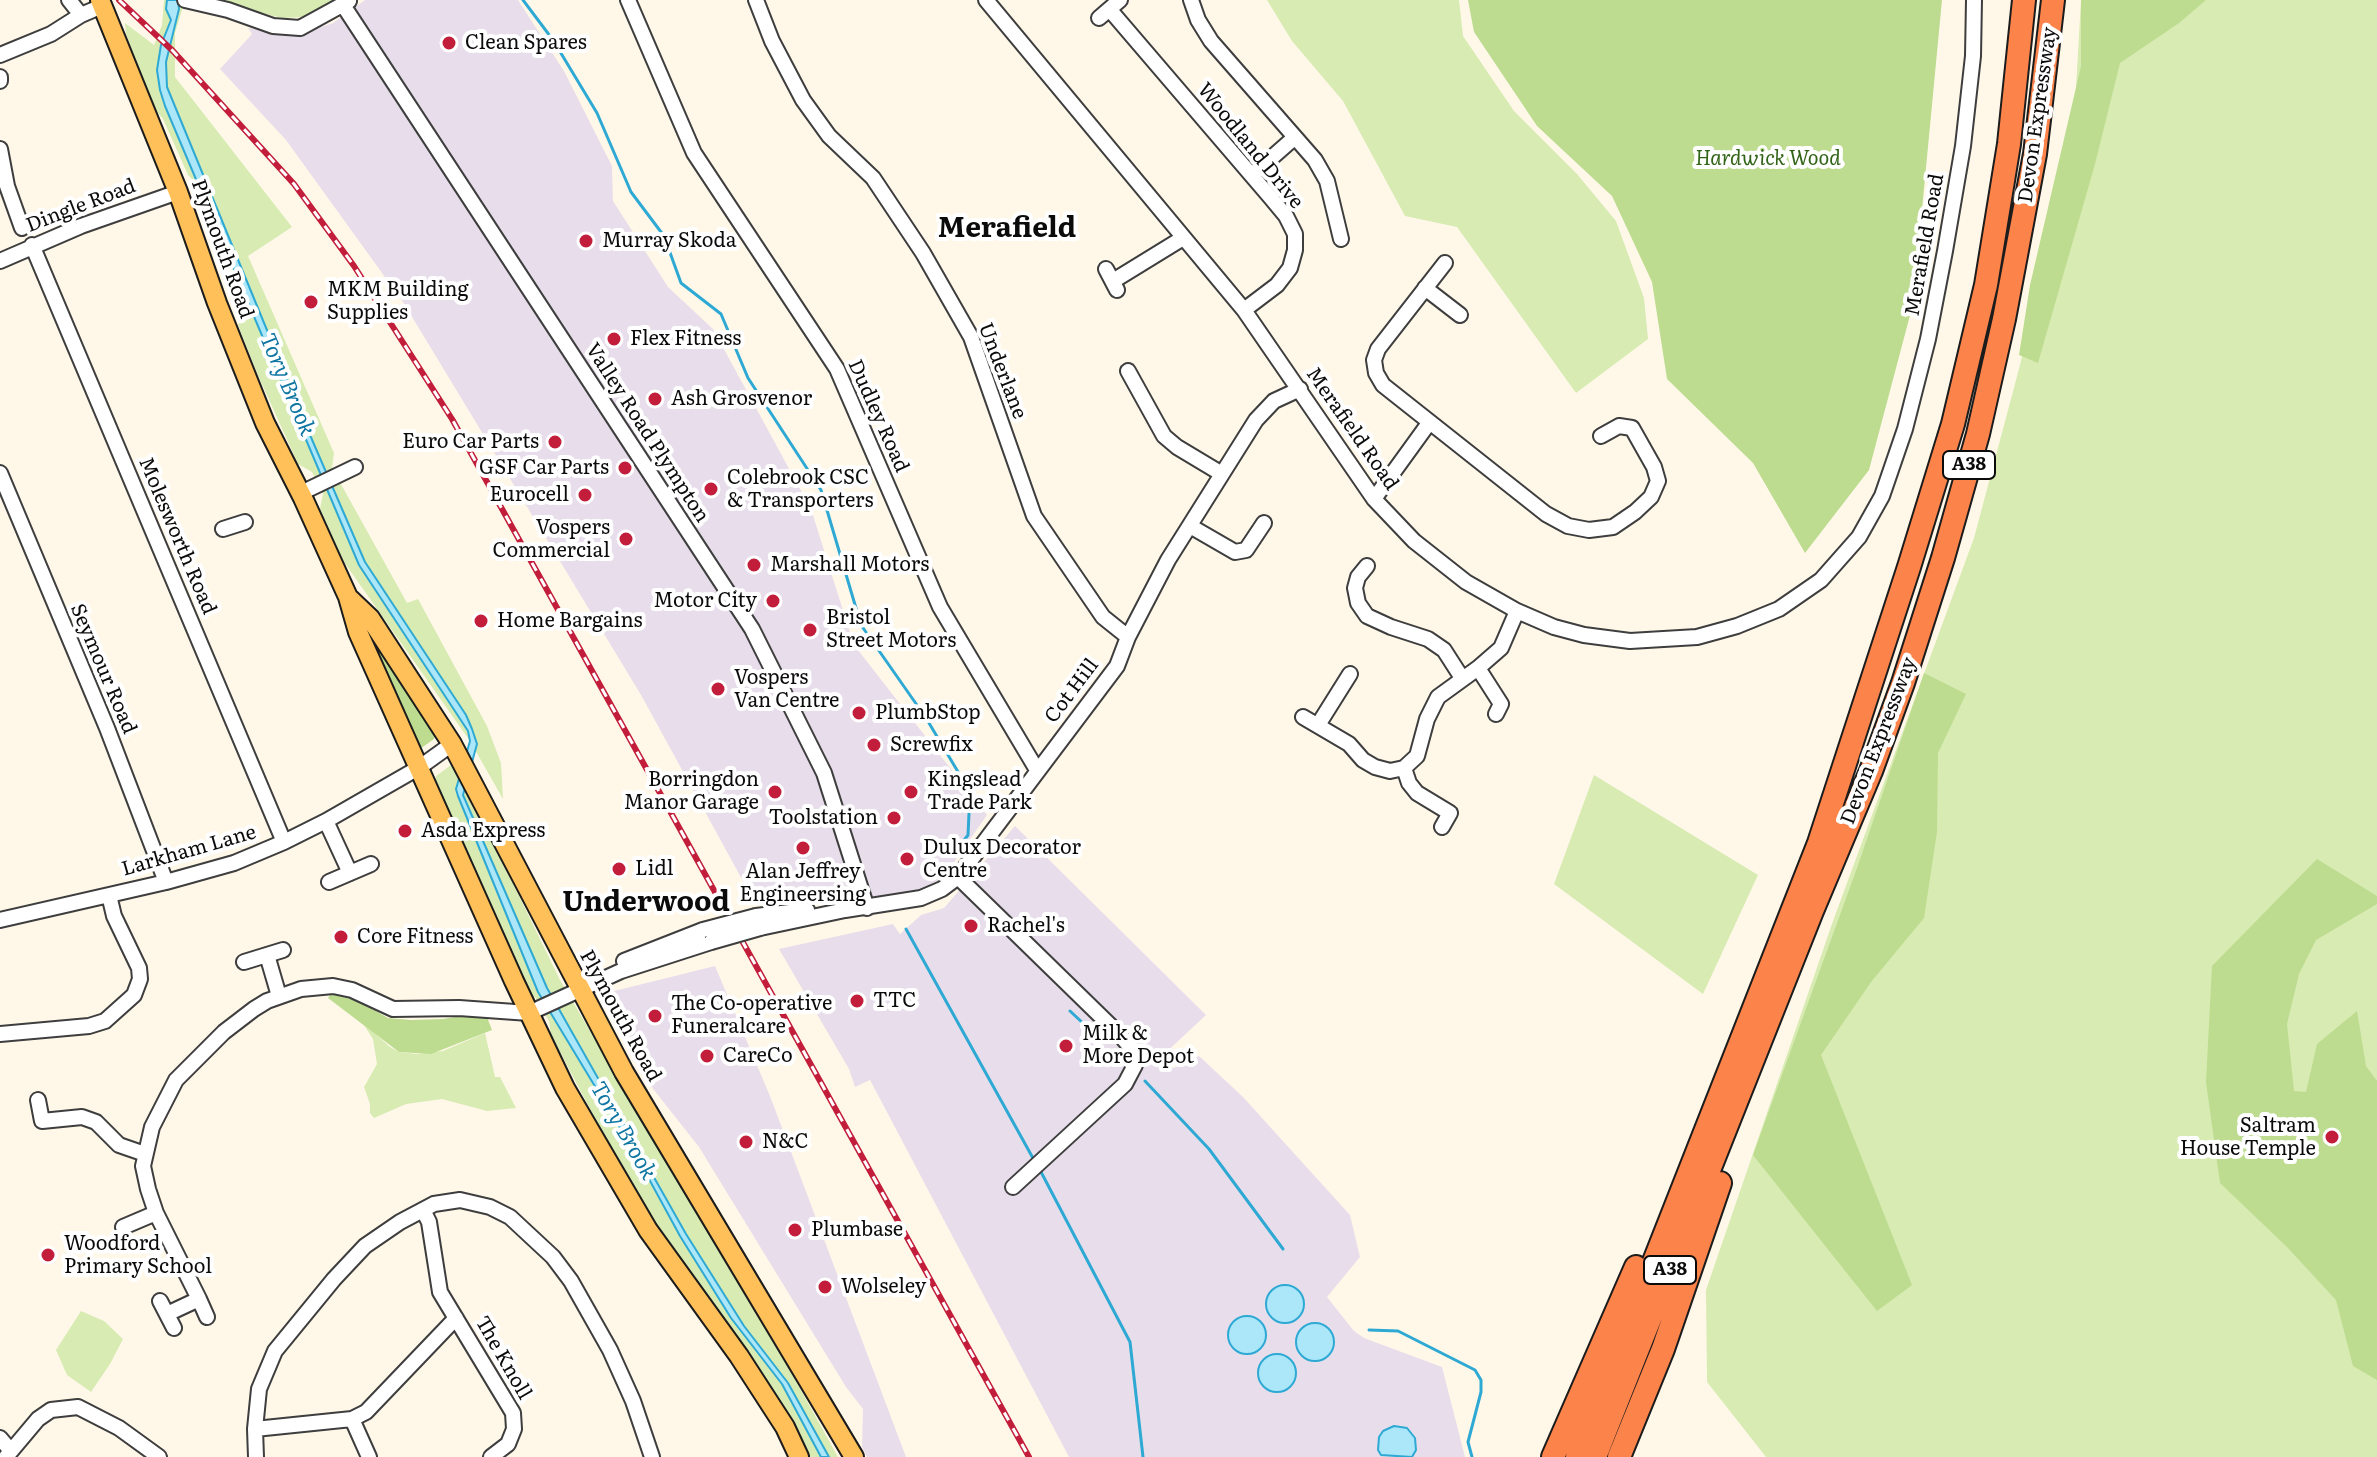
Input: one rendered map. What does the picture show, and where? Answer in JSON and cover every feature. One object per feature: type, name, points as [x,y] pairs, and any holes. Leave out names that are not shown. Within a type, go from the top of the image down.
[{"type":"highway","name":"Devon Expressway","points":[[1594,1453],[1696,1151],[1819,843],[1953,424],[1983,301],[2009,144],[2024,0]]},
{"type":"highway","name":"Devon Expressway","points":[[1594,1453],[1871,771],[1903,683],[1978,434],[2004,319],[2035,154],[2053,0]]},
{"type":"highway","name":"A38","points":[[1553,1457],[1645,1245],[1774,923],[1839,784]]},
{"type":"highway","name":"A38","points":[[1645,1245],[1696,1151]]},
{"type":"main road","name":"Plymouth Road","points":[[101,3],[178,192],[217,303],[265,423],[348,597],[358,632],[420,767],[542,1006],[565,1088],[648,1230],[739,1356],[785,1427],[799,1457]]},
{"type":"main road","name":"Plymouth Road","points":[[348,597],[370,618],[457,753],[624,1072],[854,1457]]},
{"type":"street","points":[[69,0],[81,15]]},
{"type":"street","points":[[185,0],[228,10],[273,26],[300,28],[347,3]]},
{"type":"street","name":"Dudley Road","points":[[628,0],[694,153],[837,369],[940,607],[1037,770]]},
{"type":"street","name":"Underlane","points":[[756,0],[772,41],[803,100],[829,136],[873,178],[923,253],[971,337],[1034,516],[1103,617],[1128,637]]},
{"type":"street","name":"Merafield Road","points":[[986,0],[1244,310],[1374,499],[1414,541],[1466,582],[1517,611],[1554,627],[1584,635],[1630,641],[1697,637],[1737,626],[1779,609],[1821,580],[1859,537],[1882,496],[1905,429],[1928,339],[1963,146],[1973,56],[1974,0]]},
{"type":"street","points":[[1191,0],[1198,20],[1211,41],[1315,160],[1327,181],[1341,239]]},
{"type":"street","points":[[0,55],[51,34],[101,3]]},
{"type":"street","name":"Valley Road Plympton","points":[[347,3],[752,629],[824,773],[867,908]]},
{"type":"street","name":"Woodland Drive","points":[[1109,9],[1286,216],[1295,234],[1290,268],[1277,285],[1244,310]]},
{"type":"street","points":[[1252,175],[1294,138]]},
{"type":"street","points":[[0,149],[7,186],[22,228]]},
{"type":"street","name":"Dingle Road","points":[[0,261],[32,245],[178,192]]},
{"type":"street","points":[[1112,280],[1183,238]]},
{"type":"street","name":"Molesworth Road","points":[[32,245],[284,842]]},
{"type":"street","points":[[1445,263],[1378,349],[1374,360],[1376,373],[1383,385],[1546,514],[1568,526],[1589,530],[1613,527],[1651,497],[1658,481],[1654,467],[1632,428],[1619,426],[1601,436]]},
{"type":"street","points":[[1425,288],[1460,315]]},
{"type":"street","points":[[1128,371],[1164,436],[1222,474]]},
{"type":"street","name":"Cot Hill","points":[[542,1006],[580,989],[615,964],[758,922],[818,909],[867,908],[921,898],[942,889],[958,877],[1117,666],[1128,637],[1168,560],[1265,410],[1274,401],[1300,389]]},
{"type":"street","points":[[1374,499],[1429,423]]},
{"type":"street","points":[[301,493],[355,467]]},
{"type":"street","name":"Seymour Road","points":[[0,473],[107,728],[166,882]]},
{"type":"street","points":[[223,529],[245,522]]},
{"type":"street","points":[[1190,526],[1235,552],[1246,550],[1264,523]]},
{"type":"street","points":[[1367,566],[1358,577],[1355,588],[1358,603],[1367,616],[1428,639],[1444,650],[1462,678]]},
{"type":"street","points":[[1303,717],[1349,744],[1363,760],[1375,767],[1390,771],[1404,768],[1417,756],[1427,719],[1438,697],[1501,648],[1517,611]]},
{"type":"street","points":[[1478,668],[1501,704],[1496,714]]},
{"type":"street","points":[[1318,725],[1350,674]]},
{"type":"street","name":"Larkham Lane","points":[[0,920],[234,863],[326,821],[420,767],[457,753]]},
{"type":"street","points":[[1404,768],[1409,783],[1417,793],[1450,813],[1442,827]]},
{"type":"street","points":[[326,821],[350,873]]},
{"type":"street","points":[[329,882],[371,864]]},
{"type":"street","points":[[958,877],[1135,1053],[1135,1065],[1125,1084],[1013,1187]]},
{"type":"street","points":[[0,1034],[89,1026],[105,1021],[134,995],[140,979],[139,968],[114,916],[109,895]]},
{"type":"street","points":[[244,962],[283,950]]},
{"type":"street","points":[[267,955],[279,996]]},
{"type":"street","points":[[207,1317],[156,1213],[143,1166],[152,1127],[176,1080],[224,1032],[254,1009],[279,996],[301,989],[333,986],[352,990],[393,1009],[542,1006]]},
{"type":"street","points":[[38,1100],[38,1127],[82,1117],[96,1122],[119,1145],[145,1154]]},
{"type":"street","points":[[256,1457],[259,1389],[275,1351],[365,1246],[434,1204],[460,1200],[490,1207],[510,1217],[553,1257],[571,1281],[610,1350],[633,1401],[652,1457]]},
{"type":"street","name":"The Knoll","points":[[423,1210],[429,1222],[440,1292],[513,1413],[514,1429],[508,1444],[491,1457]]},
{"type":"street","points":[[123,1227],[156,1213]]},
{"type":"street","points":[[167,1314],[199,1299]]},
{"type":"street","name":"The Knoll","points":[[352,1419],[366,1412],[456,1318]]},
{"type":"street","points":[[0,1438],[9,1454],[38,1419],[51,1410],[78,1407],[131,1435],[159,1457]]},
{"type":"street","points":[[255,1429],[352,1419],[369,1457]]},
{"type":"shaded area","points":[[365,0],[518,0],[564,71],[612,166],[613,201],[668,287],[713,329],[811,509],[854,645],[987,815],[943,878],[919,890],[882,896],[755,903],[641,695],[403,302],[286,140],[220,69],[252,34],[248,28],[300,34],[333,23]]},
{"type":"shaded area","points":[[1015,826],[1206,1015],[1159,1059],[1174,1068],[1199,1056],[1243,1097],[1350,1215],[1360,1257],[1327,1297],[1354,1331],[1364,1338],[1442,1367],[1465,1457],[1069,1457],[870,1080],[855,1087],[849,1069],[779,949],[893,924],[900,934],[921,915],[944,908]]},
{"type":"shaded area","points":[[715,966],[770,1096],[906,1457],[867,1457],[862,1447],[863,1409],[846,1387],[699,1147],[650,1085],[606,1008],[607,998],[614,991]]},
{"type":"green space","points":[[164,0],[185,0],[175,33],[175,77],[292,227],[248,256],[334,453],[332,468],[407,603],[418,599],[487,726],[501,763],[503,799],[470,741],[344,562],[320,509],[323,494],[312,472],[298,464],[257,373],[238,325],[244,316],[240,288],[197,184],[188,175],[163,119],[153,107],[126,34],[125,23],[154,45],[162,25]]},
{"type":"green space","points":[[210,0],[338,0],[303,17],[282,18]]},
{"type":"green space","points":[[1267,0],[1459,0],[1463,36],[1514,111],[1577,174],[1616,221],[1644,298],[1648,339],[1576,393],[1457,227],[1405,216],[1343,101],[1292,41]]},
{"type":"green space","name":"Hardwick Wood","points":[[1468,0],[1942,0],[1913,304],[1869,470],[1805,553],[1753,463],[1667,379],[1652,282],[1612,196],[1537,126],[1474,32]]},
{"type":"green space","points":[[2081,0],[2377,0],[2377,1457],[1766,1457],[1707,1382],[1706,1290],[1833,921],[1974,538],[2020,365],[2074,123]]},
{"type":"green space","points":[[2081,0],[2206,0],[2179,23],[2120,63],[2095,164],[2038,363],[2019,355],[2030,285],[2081,66]]},
{"type":"green space","points":[[377,643],[436,733],[434,739],[420,749],[373,647]]},
{"type":"green space","points":[[1924,673],[1966,694],[1938,753],[1937,832],[1924,918],[1871,982],[1821,1055],[1912,1285],[1877,1311],[1753,1155]]},
{"type":"green space","points":[[451,765],[466,787],[560,980],[838,1457],[807,1457],[774,1393],[643,1209],[551,1035],[549,1021],[535,997],[530,998],[460,842],[435,781],[436,776]]},
{"type":"green space","points":[[1594,775],[1758,875],[1703,994],[1554,884]]},
{"type":"green space","points":[[2317,859],[2377,896],[2377,904],[2316,940],[2299,974],[2287,1024],[2294,1091],[2306,1092],[2317,1044],[2357,1011],[2366,1066],[2377,1081],[2377,1380],[2353,1366],[2336,1300],[2287,1247],[2220,1183],[2206,1082],[2212,966]]},
{"type":"green space","points":[[332,992],[364,1004],[388,1018],[443,1019],[485,1012],[492,1030],[431,1054],[399,1052],[328,998]]},
{"type":"green space","points":[[362,1022],[390,1047],[399,1052],[417,1054],[443,1051],[485,1033],[495,1077],[500,1077],[516,1108],[487,1111],[442,1099],[406,1104],[374,1118],[364,1087],[377,1064],[373,1039]]},
{"type":"green space","points":[[81,1311],[104,1321],[123,1339],[91,1392],[67,1375],[56,1350]]},
{"type":"water","name":"Tory Brook","points":[[167,0],[178,0],[179,9],[166,62],[167,87],[365,562],[466,715],[472,729],[477,744],[463,795],[547,988],[686,1234],[744,1326],[788,1383],[829,1457],[821,1457],[782,1384],[731,1318],[538,992],[456,789],[470,741],[468,731],[359,565],[165,106],[157,70],[161,45],[171,20],[166,9]]},
{"type":"water","points":[[1285,1285],[1299,1290],[1304,1304],[1299,1318],[1285,1323],[1271,1318],[1266,1304],[1271,1290]]},
{"type":"water","points":[[1247,1316],[1261,1321],[1266,1335],[1261,1349],[1247,1354],[1233,1349],[1228,1335],[1233,1321]]},
{"type":"water","points":[[1315,1323],[1329,1328],[1334,1342],[1329,1356],[1315,1361],[1301,1356],[1296,1342],[1301,1328]]},
{"type":"water","points":[[1277,1354],[1291,1359],[1296,1373],[1291,1387],[1277,1392],[1263,1387],[1258,1373],[1263,1359]]},
{"type":"water","points":[[1394,1426],[1407,1428],[1415,1438],[1416,1450],[1412,1457],[1381,1455],[1378,1450],[1383,1431]]},
{"type":"waterway","points":[[523,0],[553,40],[597,113],[631,192],[664,236],[681,283],[721,314],[748,378],[821,490],[861,625],[926,718],[970,792],[968,835],[957,850]]},
{"type":"waterway","points":[[906,929],[1034,1160]]},
{"type":"waterway","points":[[1070,1011],[1103,1042]]},
{"type":"waterway","points":[[1145,1081],[1209,1149],[1283,1249]]},
{"type":"waterway","points":[[1040,1170],[1130,1342],[1143,1457]]},
{"type":"waterway","points":[[1369,1330],[1398,1331],[1475,1370],[1481,1380],[1481,1392],[1468,1442],[1472,1457]]},
{"type":"railway","points":[[119,0],[173,51],[294,184],[354,266],[452,419],[1029,1457]]},
{"type":"place","name":"Clean Spares","points":[[449,43]]},
{"type":"place","name":"Murray Skoda","points":[[586,241]]},
{"type":"place","name":"MKM Building Supplies","points":[[311,302]]},
{"type":"place","name":"Flex Fitness","points":[[614,339]]},
{"type":"place","name":"Ash Grosvenor","points":[[655,399]]},
{"type":"place","name":"Euro Car Parts","points":[[555,442]]},
{"type":"place","name":"GSF Car Parts","points":[[625,468]]},
{"type":"place","name":"Colebrook CSC & Transporters","points":[[711,489]]},
{"type":"place","name":"Eurocell","points":[[585,495]]},
{"type":"place","name":"Vospers Commercial","points":[[626,539]]},
{"type":"place","name":"Marshall Motors","points":[[754,565]]},
{"type":"place","name":"Motor City","points":[[773,601]]},
{"type":"place","name":"Home Bargains","points":[[481,621]]},
{"type":"place","name":"Bristol Street Motors","points":[[810,630]]},
{"type":"place","name":"Vospers Van Centre","points":[[718,689]]},
{"type":"place","name":"PlumbStop","points":[[859,713]]},
{"type":"place","name":"Screwfix","points":[[874,745]]},
{"type":"place","name":"Borringdon Manor Garage","points":[[775,792]]},
{"type":"place","name":"Kingslead Trade Park","points":[[911,792]]},
{"type":"place","name":"Toolstation","points":[[894,818]]},
{"type":"place","name":"Asda Express","points":[[405,831]]},
{"type":"place","name":"Alan Jeffrey Engineersing","points":[[803,848]]},
{"type":"place","name":"Dulux Decorator Centre","points":[[907,859]]},
{"type":"place","name":"Lidl","points":[[619,869]]},
{"type":"place","name":"Rachel's","points":[[971,926]]},
{"type":"place","name":"Core Fitness","points":[[341,937]]},
{"type":"place","name":"TTC","points":[[857,1001]]},
{"type":"place","name":"The Co-operative Funeralcare","points":[[655,1016]]},
{"type":"place","name":"Milk & More Depot","points":[[1066,1046]]},
{"type":"place","name":"CareCo","points":[[707,1056]]},
{"type":"place","name":"Saltram House Temple","points":[[2332,1137]]},
{"type":"place","name":"N&C","points":[[746,1142]]},
{"type":"place","name":"Plumbase","points":[[795,1230]]},
{"type":"place","name":"Woodford Primary School","points":[[48,1255]]},
{"type":"place","name":"Wolseley","points":[[825,1287]]},
{"type":"district","name":"Merafield","points":[[1007,229]]},
{"type":"district","name":"Underwood","points":[[646,903]]}]
